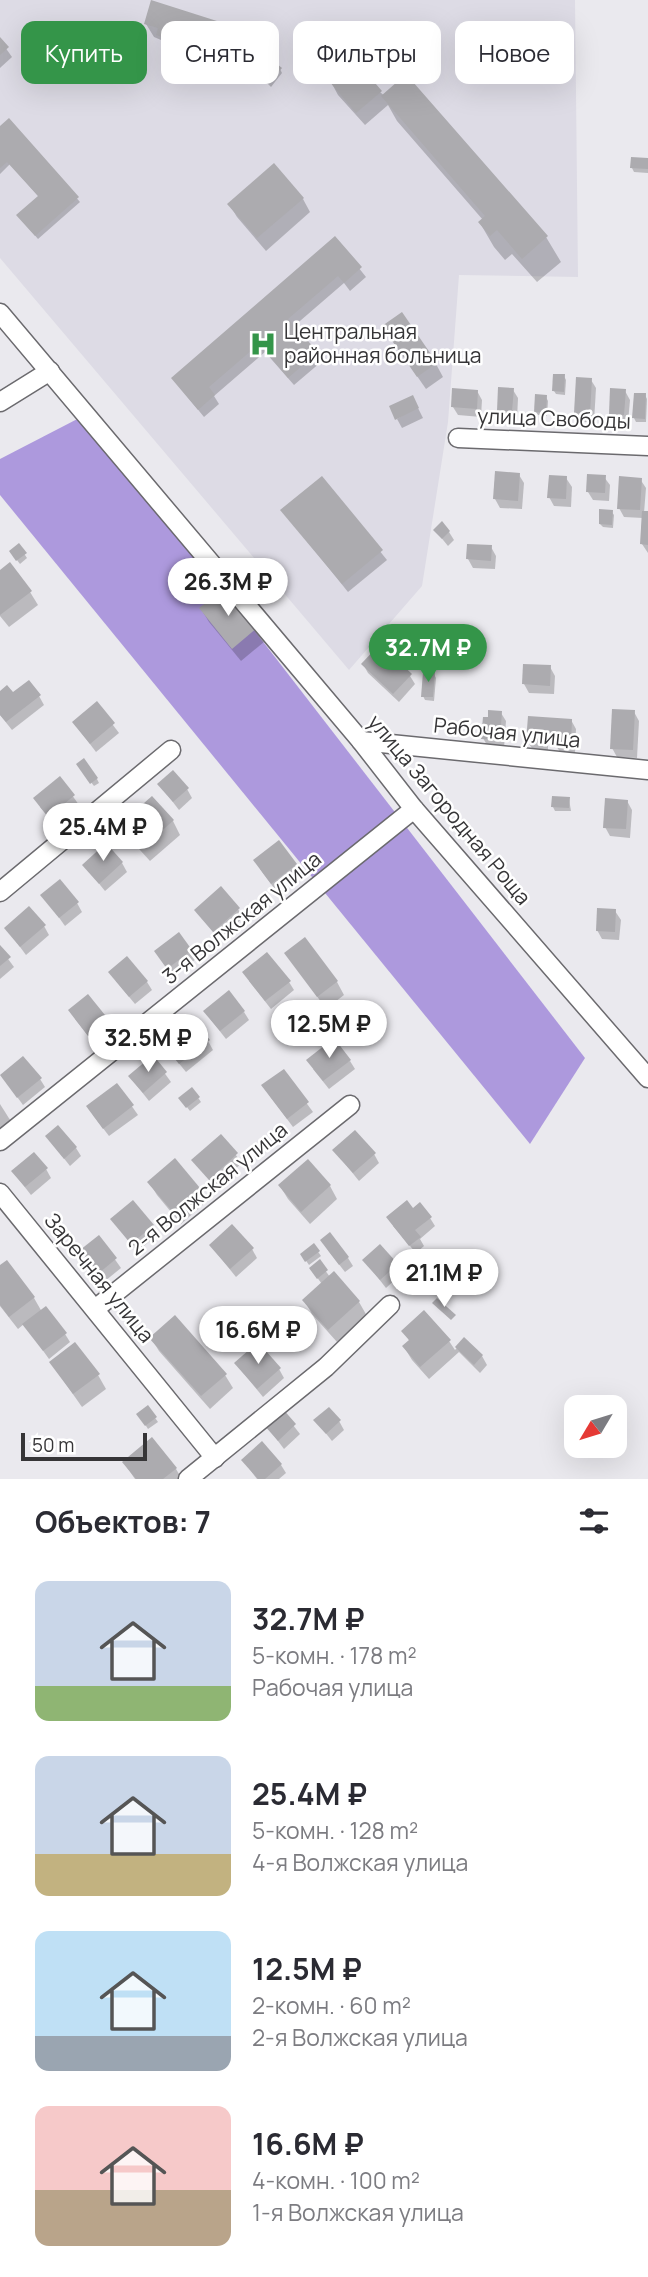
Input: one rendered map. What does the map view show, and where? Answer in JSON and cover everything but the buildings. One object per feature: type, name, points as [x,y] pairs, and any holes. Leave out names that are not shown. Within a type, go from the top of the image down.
[{"type":"street","name":"улица Загородная Роща","points":[[0,313],[361,741],[414,810],[648,1077]]},
{"type":"street","points":[[0,402],[50,371]]},
{"type":"street","name":"улица Свободы","points":[[458,438],[648,446]]},
{"type":"street","name":"Рабочая улица","points":[[361,741],[648,770]]},
{"type":"street","points":[[0,892],[171,750]]},
{"type":"street","name":"3-я Волжская улица","points":[[0,1141],[414,810]]},
{"type":"street","name":"2-я Волжская улица","points":[[96,1309],[350,1105]]},
{"type":"street","name":"Заречная улица","points":[[0,1194],[215,1458]]},
{"type":"street","points":[[188,1479],[326,1367],[390,1305]]},
{"type":"shaded area","name":"Центральная районная больница","points":[[0,0],[575,0],[578,277],[459,275],[448,422],[422,586],[349,670],[0,258]]},
{"type":"shaded area","points":[[87,414],[585,1058],[530,1144],[0,495],[0,459]]},
{"type":"place","name":"Центральная районная больница","points":[[263,344]]}]
